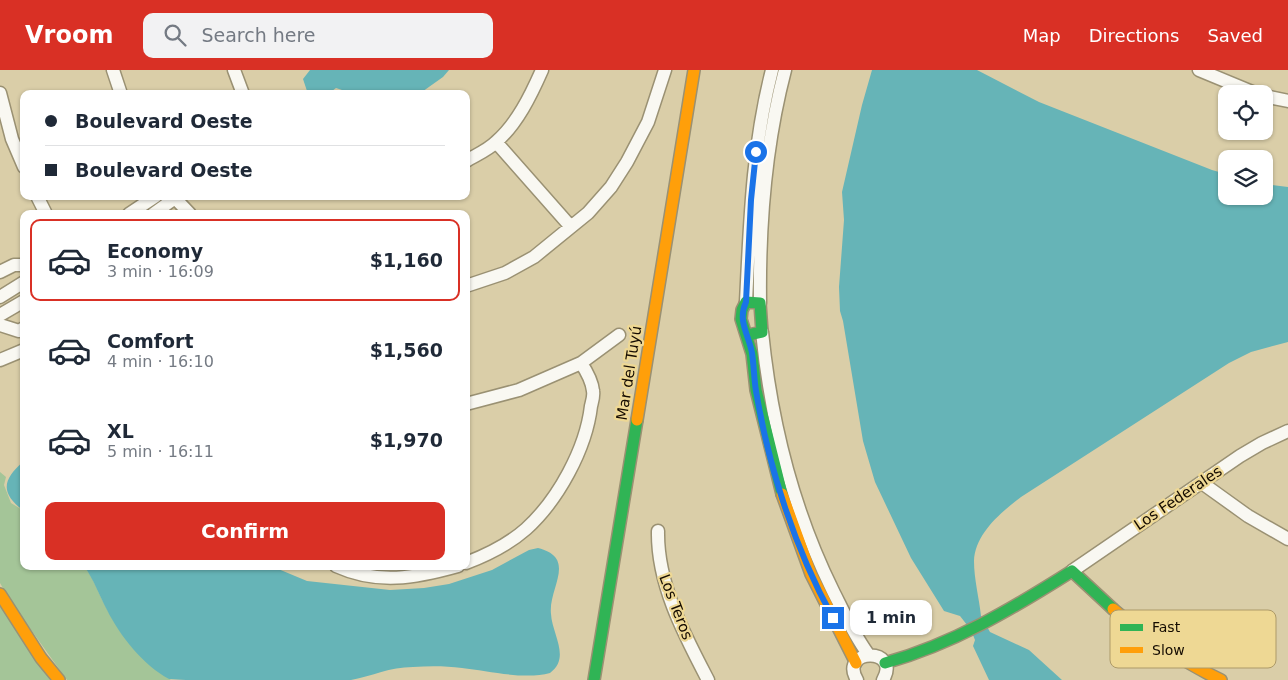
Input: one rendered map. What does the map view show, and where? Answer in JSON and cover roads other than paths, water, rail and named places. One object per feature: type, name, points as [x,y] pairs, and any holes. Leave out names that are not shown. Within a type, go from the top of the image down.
[{"type":"street","points":[[113,70],[120,90]]},
{"type":"street","points":[[234,70],[244,90]]},
{"type":"street","points":[[470,158],[496,142],[513,122],[528,99],[542,70]]},
{"type":"street","points":[[470,285],[505,273],[534,258],[588,213],[611,187],[627,162],[648,122],[666,70]]},
{"type":"street","name":"Mar del Tuyú","points":[[594,680],[694,70]]},
{"type":"street","points":[[772,70],[767,118],[766,168],[760,252],[760,303],[766,375],[773,415],[785,463],[789,498],[821,568],[854,632],[868,654]]},
{"type":"street","points":[[785,70],[767,118],[754,164],[746,302],[742,310],[742,319],[752,354],[756,390],[763,424],[789,498],[811,574],[856,663]]},
{"type":"street","points":[[1199,70],[1235,85]]},
{"type":"street","points":[[0,93],[12,139],[20,158]]},
{"type":"street","points":[[1273,98],[1288,101]]},
{"type":"street","points":[[0,125],[12,139]]},
{"type":"street","points":[[496,142],[571,227]]},
{"type":"street","points":[[135,210],[150,200]]},
{"type":"street","points":[[158,210],[171,200]]},
{"type":"street","points":[[178,200],[186,210]]},
{"type":"street","points":[[0,272],[14,265],[20,265]]},
{"type":"street","points":[[0,297],[20,284]]},
{"type":"street","points":[[746,302],[760,303]]},
{"type":"street","points":[[0,315],[20,303]]},
{"type":"street","points":[[0,325],[20,330]]},
{"type":"street","points":[[748,335],[762,332]]},
{"type":"street","points":[[470,403],[519,390],[581,363],[620,336]]},
{"type":"street","points":[[0,360],[20,352]]},
{"type":"street","points":[[470,561],[503,546],[525,530],[544,510],[570,470],[589,422],[593,392],[589,377],[581,363]]},
{"type":"street","name":"Los Federales","points":[[1072,571],[1262,443],[1288,431]]},
{"type":"street","points":[[1202,483],[1248,516],[1288,539]]},
{"type":"street","name":"Los Teros","points":[[658,531],[661,572],[668,594],[695,656],[708,680]]},
{"type":"street","points":[[344,570],[352,574],[376,578],[392,578],[443,570]]},
{"type":"street","points":[[884,663],[920,653],[970,630],[1039,592],[1072,571],[1114,610]]},
{"type":"street","points":[[0,594],[41,658],[59,680]]},
{"type":"street","points":[[852,679],[856,663],[868,654],[878,656],[884,663],[886,673],[884,679]]},
{"type":"street","points":[[1198,668],[1221,680]]},
{"type":"water","points":[[310,70],[449,70],[443,77],[425,90],[342,90],[336,88],[333,90],[307,90],[303,79]]},
{"type":"water","points":[[872,70],[977,70],[1039,102],[1218,172],[1218,205],[1273,205],[1273,185],[1288,187],[1288,342],[1251,352],[1229,363],[1021,497],[997,517],[979,542],[975,551],[975,575],[981,616],[990,632],[1029,650],[1062,680],[989,680],[973,646],[975,640],[971,630],[960,616],[944,611],[911,558],[875,482],[863,441],[840,311],[839,287],[844,220],[842,192]]},
{"type":"water","points":[[20,465],[20,508],[11,498],[7,486],[11,474]]},
{"type":"water","points":[[538,548],[550,553],[556,559],[559,566],[551,604],[551,614],[560,653],[556,667],[550,673],[530,676],[432,666],[396,668],[351,680],[169,679],[150,666],[125,640],[112,620],[86,570],[281,570],[307,581],[390,590],[449,584],[492,570],[529,550]]}]
